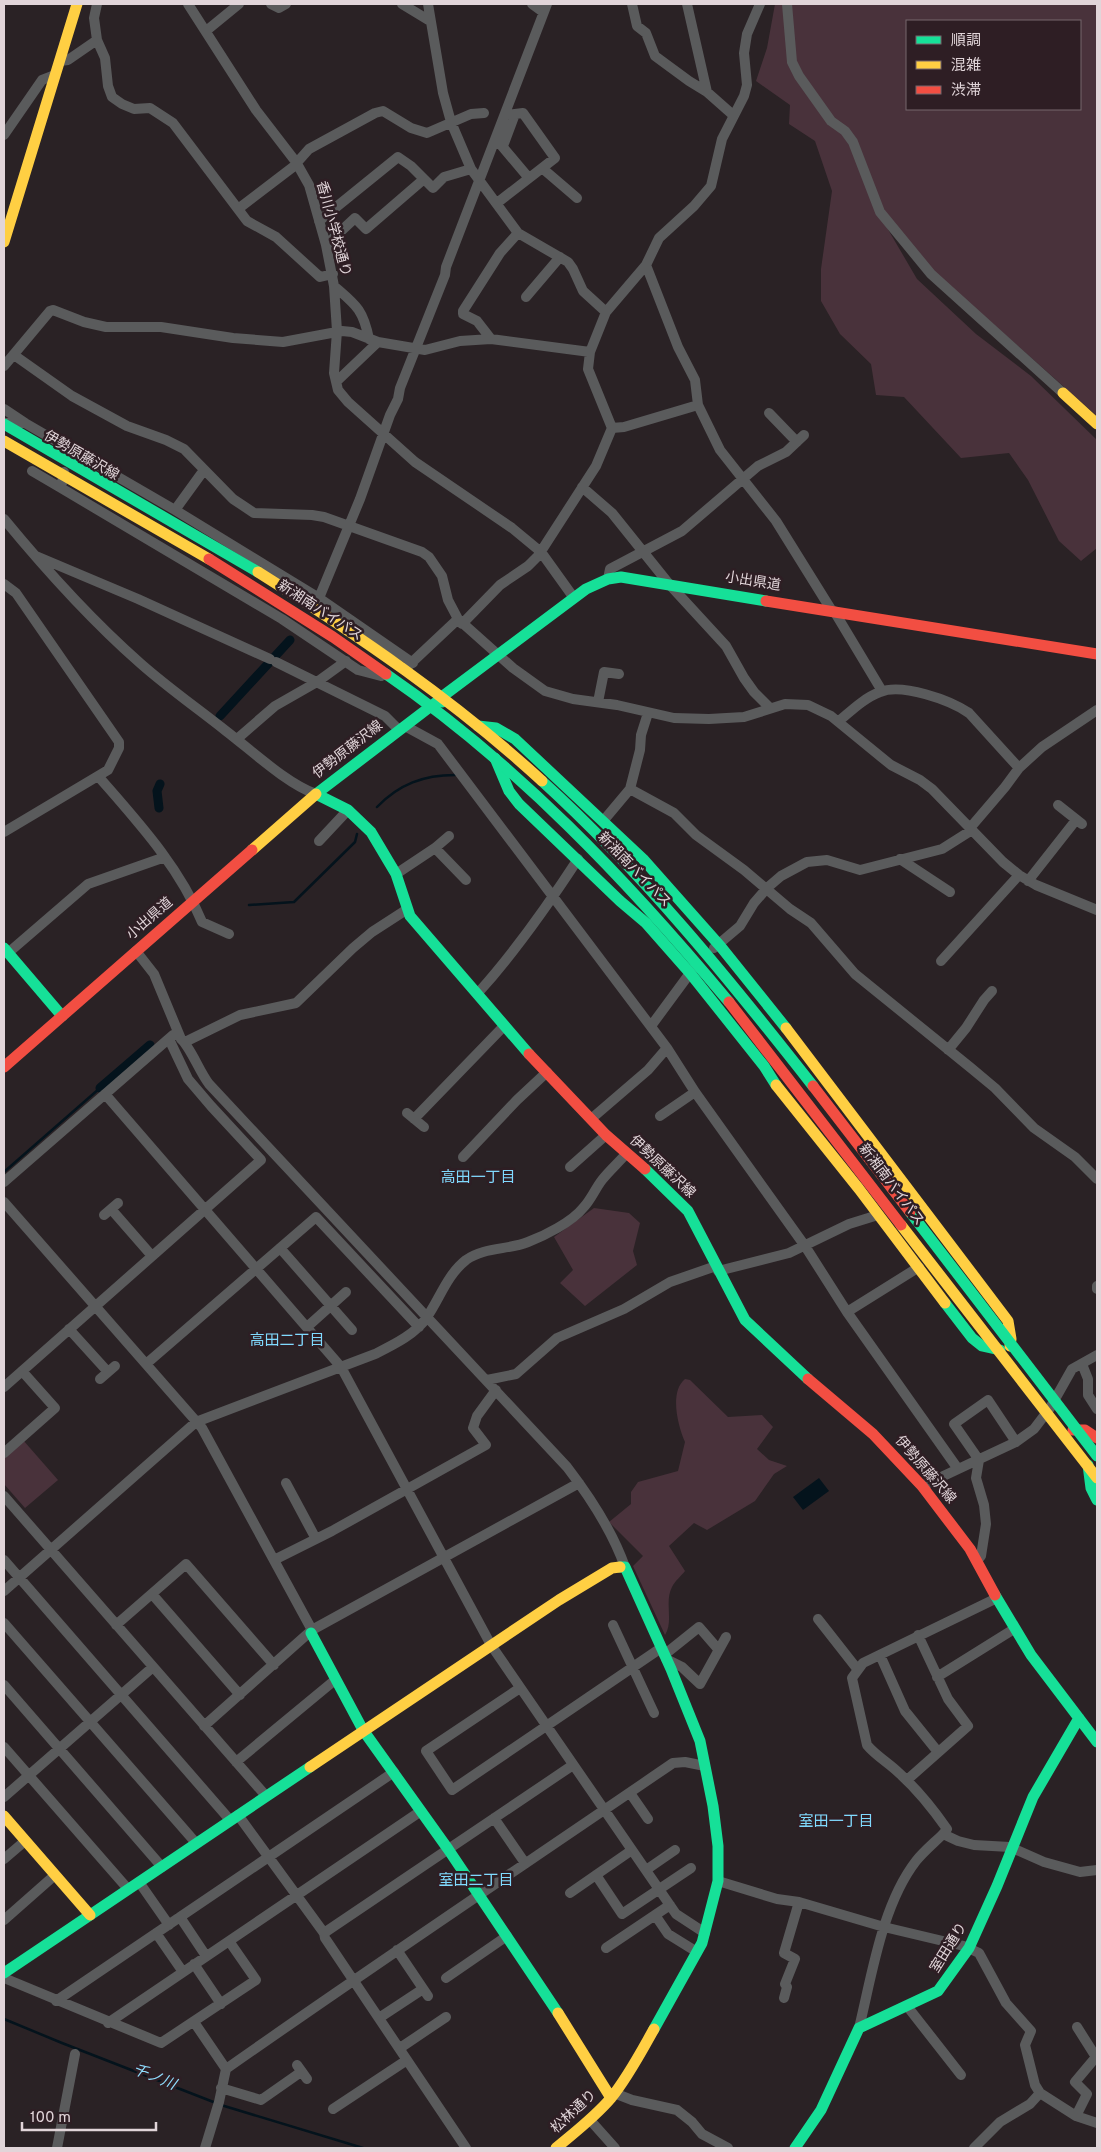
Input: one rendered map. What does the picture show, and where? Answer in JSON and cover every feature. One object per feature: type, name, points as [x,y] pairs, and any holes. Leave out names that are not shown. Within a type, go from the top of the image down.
[{"type":"main road","points":[[4,242],[78,4]]},
{"type":"main road","points":[[1063,392],[1097,424]]},
{"type":"main road","name":"新湘南バイパス","points":[[4,423],[215,546],[371,645],[471,719],[567,803],[622,858],[745,1000],[1097,1456]]},
{"type":"main road","name":"伊勢原藤沢線","points":[[4,428],[277,589],[402,671],[436,702]]},
{"type":"main road","name":"伊勢原藤沢線","points":[[4,436],[230,568],[436,702]]},
{"type":"main road","name":"新湘南バイパス","points":[[4,440],[228,571],[363,656],[462,730],[516,775],[559,815],[670,930],[738,1012],[1097,1478]]},
{"type":"main road","points":[[277,589],[283,576]]},
{"type":"main road","name":"小出県道","points":[[436,702],[574,598],[598,582],[608,579],[634,578],[1097,654]]},
{"type":"main road","points":[[436,702],[475,726],[496,728],[515,739],[604,820],[673,890],[758,994],[778,1015],[803,1052],[1008,1321],[1011,1339],[1009,1352]]},
{"type":"main road","points":[[436,702],[493,755],[509,791],[519,804],[578,858],[620,902],[646,924],[690,973],[760,1061],[780,1091],[803,1117],[972,1338],[982,1346],[1009,1352],[1086,1460],[1091,1488],[1097,1500]]},
{"type":"main road","name":"伊勢原藤沢線","points":[[436,702],[316,794],[348,810],[371,832],[396,874],[406,910],[504,1026],[591,1119],[626,1154],[658,1180],[688,1211],[745,1320],[811,1382],[873,1434],[922,1486],[977,1560],[1014,1630],[1097,1742]]},
{"type":"main road","name":"小出県道","points":[[4,1067],[316,794]]},
{"type":"main road","points":[[6,951],[62,1016]]},
{"type":"main road","points":[[1058,1420],[1064,1427],[1071,1430],[1086,1430],[1097,1438]]},
{"type":"main road","points":[[4,1973],[580,1586],[612,1568],[624,1567]]},
{"type":"main road","name":"松林通り","points":[[556,2148],[590,2120],[613,2096],[635,2063],[697,1952],[705,1933],[718,1881],[718,1846],[706,1766],[694,1724],[624,1567]]},
{"type":"main road","points":[[311,1631],[335,1680],[363,1730],[448,1849],[613,2096]]},
{"type":"main road","name":"室田通り","points":[[859,2028],[938,1991],[969,1948],[1013,1849],[1033,1797],[1079,1718]]},
{"type":"main road","points":[[4,1816],[90,1915]]},
{"type":"main road","points":[[795,2148],[821,2110],[859,2028]]},
{"type":"street","points":[[97,4],[94,18],[97,40],[105,58],[108,86],[112,97],[134,109],[150,108],[173,122],[247,221],[280,240],[320,277],[332,274]]},
{"type":"street","name":"香川小学校通り","points":[[188,4],[256,110],[296,162],[308,185],[320,221],[334,286],[337,331],[334,373],[336,382]]},
{"type":"street","points":[[206,31],[239,4]]},
{"type":"street","points":[[271,4],[279,8],[286,4]]},
{"type":"street","points":[[402,4],[430,21]]},
{"type":"street","points":[[428,4],[443,93],[451,122],[471,169],[518,232],[568,262],[573,268],[583,291],[606,312]]},
{"type":"street","points":[[632,4],[637,26],[646,33],[655,56],[689,81],[708,92],[733,115]]},
{"type":"street","points":[[687,4],[708,92]]},
{"type":"street","points":[[402,671],[500,585],[528,566],[541,552],[596,466],[612,428],[588,370],[590,352],[606,312],[646,265],[659,238],[694,206],[711,186],[722,139],[744,96],[747,85],[744,53],[746,34],[760,4]]},
{"type":"street","points":[[787,4],[792,62],[799,76],[831,121],[845,132],[852,142],[880,212],[931,274],[1063,392]]},
{"type":"street","points":[[320,598],[360,499],[479,181],[500,142],[510,114],[539,6]]},
{"type":"street","points":[[60,61],[68,60],[97,40]]},
{"type":"street","points":[[4,135],[42,80],[55,75]]},
{"type":"street","points":[[238,209],[293,168],[309,148],[375,113],[383,111],[412,128],[427,133],[471,114],[484,113]]},
{"type":"street","points":[[497,203],[528,177],[555,158],[523,113],[510,114]]},
{"type":"street","points":[[500,142],[528,177]]},
{"type":"street","points":[[320,221],[398,157],[411,166],[433,188],[444,177],[471,169]]},
{"type":"street","points":[[542,168],[578,198]]},
{"type":"street","points":[[326,245],[355,218],[366,229],[424,179]]},
{"type":"street","points":[[491,339],[477,321],[463,314],[463,311],[500,253],[518,232]]},
{"type":"street","points":[[526,297],[560,257]]},
{"type":"street","points":[[646,265],[678,347],[695,380],[698,405],[720,450],[776,521],[882,691]]},
{"type":"street","points":[[334,286],[361,311],[374,340]]},
{"type":"street","points":[[590,352],[491,339],[460,341],[426,350],[374,340],[352,332],[337,331],[301,340],[275,341],[233,338],[161,326],[106,327],[84,322],[53,310],[50,311],[8,360],[127,426],[166,440],[184,449],[233,500],[254,514],[312,515],[348,525],[422,552],[429,557],[442,576],[448,600],[460,621],[520,674],[545,691],[573,699],[598,702],[674,718],[710,719],[744,717],[786,704],[819,709],[839,721],[891,765],[920,780],[932,789],[1003,862],[1019,875],[1036,886],[1097,910]]},
{"type":"street","points":[[374,340],[336,382],[343,397],[415,462],[499,519],[541,552],[574,598]]},
{"type":"street","points":[[612,428],[624,427],[698,405]]},
{"type":"street","points":[[4,408],[25,423],[175,510],[320,598],[412,663]]},
{"type":"street","points":[[608,579],[610,569],[682,531],[758,466],[786,452],[800,438],[769,413]]},
{"type":"street","points":[[4,423],[25,423]]},
{"type":"street","points":[[175,510],[204,470]]},
{"type":"street","points":[[32,471],[282,619],[368,674],[382,676],[389,671]]},
{"type":"street","points":[[61,488],[64,472]]},
{"type":"street","points":[[582,487],[612,514],[669,584],[726,646],[749,685],[770,708]]},
{"type":"street","points":[[4,519],[33,555],[108,634],[134,658],[186,702],[291,780],[316,794]]},
{"type":"street","points":[[33,555],[138,599],[273,661],[385,716],[402,728],[438,744],[667,1048],[695,1092],[805,1246],[847,1312],[958,1469]]},
{"type":"street","points":[[4,584],[16,593],[119,742],[119,748],[108,770],[4,832]]},
{"type":"street","points":[[237,740],[275,706],[317,682],[346,661]]},
{"type":"street","points":[[598,702],[604,672],[619,674]]},
{"type":"street","points":[[839,721],[856,706],[882,691],[907,691],[943,700],[959,706],[969,713],[1019,768]]},
{"type":"street","points":[[651,1026],[690,973],[718,943],[740,926],[754,903],[781,876],[806,862],[827,860],[860,870],[942,849],[971,829],[1019,768],[1042,747],[1097,710]]},
{"type":"street","points":[[604,820],[630,789],[640,750],[641,735],[648,713]]},
{"type":"street","points":[[98,776],[159,847],[194,901],[202,922],[228,934]]},
{"type":"street","points":[[630,789],[674,813],[696,835],[767,888],[790,909],[811,923],[855,974],[995,1088],[1034,1128],[1075,1157],[1097,1178]]},
{"type":"street","points":[[1028,881],[1079,822],[1058,805]]},
{"type":"street","points":[[319,841],[348,810]]},
{"type":"street","points":[[396,874],[449,836]]},
{"type":"street","points":[[434,848],[466,880]]},
{"type":"street","points":[[6,951],[88,884],[165,857]]},
{"type":"street","points":[[478,993],[495,974],[554,896],[578,858]]},
{"type":"street","points":[[900,859],[950,892]]},
{"type":"street","points":[[941,961],[1019,875]]},
{"type":"street","points":[[185,1042],[240,1015],[296,1003],[353,948],[406,910]]},
{"type":"street","points":[[136,952],[154,974],[181,1039],[185,1042],[209,1084],[557,1456],[579,1483],[615,1543],[624,1567]]},
{"type":"street","points":[[948,1050],[966,1028],[984,1000],[992,992]]},
{"type":"street","points":[[424,1127],[411,1116],[504,1026]]},
{"type":"street","points":[[4,1182],[178,1032]]},
{"type":"street","points":[[4,1387],[261,1160],[193,1085],[169,1039]]},
{"type":"street","points":[[591,1119],[648,1070],[667,1048]]},
{"type":"street","points":[[463,1157],[517,1100],[547,1072]]},
{"type":"street","points":[[660,1116],[695,1092]]},
{"type":"street","points":[[105,1094],[341,1367],[491,1645],[676,1914],[705,1933]]},
{"type":"street","points":[[570,1167],[606,1135]]},
{"type":"street","points":[[4,1591],[196,1422],[341,1367],[390,1346],[419,1327],[453,1274],[467,1260],[495,1248],[526,1243],[546,1234],[569,1219],[582,1210],[602,1180],[626,1154]]},
{"type":"street","points":[[487,1380],[516,1374],[558,1338],[624,1310],[670,1282],[717,1268],[789,1253],[842,1227],[880,1218],[914,1197]]},
{"type":"street","points":[[4,1202],[202,1428],[311,1631]]},
{"type":"street","points":[[111,1209],[152,1256]]},
{"type":"street","points":[[146,1364],[316,1217],[419,1327]]},
{"type":"street","points":[[280,1248],[352,1330]]},
{"type":"street","points":[[847,1312],[919,1267]]},
{"type":"street","points":[[306,1327],[346,1292]]},
{"type":"street","points":[[69,1329],[108,1372]]},
{"type":"street","points":[[922,1486],[1016,1442],[1034,1429],[1050,1408],[1072,1370],[1097,1355]]},
{"type":"street","points":[[1082,1364],[1088,1379],[1088,1395],[1097,1409]]},
{"type":"street","points":[[4,1453],[55,1408],[22,1371]]},
{"type":"street","points":[[274,1560],[316,1539],[486,1445],[473,1428],[477,1416],[496,1390]]},
{"type":"street","points":[[977,1560],[981,1556],[984,1545],[986,1524],[984,1505],[976,1478],[979,1460],[954,1424],[988,1400],[1016,1442]]},
{"type":"street","points":[[286,1483],[316,1539]]},
{"type":"street","points":[[204,1726],[311,1631],[579,1483]]},
{"type":"street","points":[[4,1496],[266,1796]]},
{"type":"street","points":[[4,1560],[121,1695],[269,1857],[324,1933],[325,1938],[466,2148]]},
{"type":"street","points":[[116,1625],[186,1564],[274,1664]]},
{"type":"street","points":[[152,1594],[240,1695]]},
{"type":"street","points":[[859,2028],[884,1927],[909,1873],[920,1857],[947,1829],[907,1780],[867,1745],[852,1678],[863,1664],[918,1635],[997,1598]]},
{"type":"street","points":[[818,1619],[858,1670]]},
{"type":"street","points":[[4,1622],[196,1843]]},
{"type":"street","points":[[613,1624],[654,1713]]},
{"type":"street","points":[[520,1688],[426,1750],[452,1790],[633,1667],[664,1654],[699,1627],[718,1649]]},
{"type":"street","points":[[937,1677],[1014,1630]]},
{"type":"street","points":[[907,1780],[968,1726],[948,1699],[918,1635]]},
{"type":"street","points":[[664,1654],[682,1667],[700,1684],[726,1637]]},
{"type":"street","points":[[880,1655],[905,1712],[938,1752]]},
{"type":"street","points":[[4,1797],[153,1667]]},
{"type":"street","points":[[236,1762],[335,1680]]},
{"type":"street","points":[[4,1685],[162,1867]]},
{"type":"street","points":[[4,1747],[128,1890]]},
{"type":"street","points":[[205,2148],[218,2105],[226,2069],[354,1979],[673,1763],[685,1762],[706,1766]]},
{"type":"street","points":[[324,1933],[573,1765]]},
{"type":"street","points":[[56,2001],[394,1772]]},
{"type":"street","points":[[630,1792],[648,1819]]},
{"type":"street","points":[[108,2023],[421,1811]]},
{"type":"street","points":[[494,1818],[525,1863]]},
{"type":"street","points":[[943,1834],[958,1841],[974,1845],[1010,1847],[1044,1862],[1080,1872],[1097,1870]]},
{"type":"street","points":[[4,1859],[25,1841]]},
{"type":"street","points":[[570,1893],[632,1850]]},
{"type":"street","points":[[646,1870],[675,1850]]},
{"type":"street","points":[[596,1875],[622,1914],[691,1868]]},
{"type":"street","points":[[4,1920],[55,1875]]},
{"type":"street","points":[[718,1881],[777,1899],[799,1902],[884,1927],[969,1948],[982,1956],[998,1991],[1031,2031],[1025,2045],[1035,2085],[1040,2093],[1076,2116],[1097,2124]]},
{"type":"street","points":[[139,1882],[169,1925]]},
{"type":"street","points":[[784,1998],[787,1987],[785,1984],[795,1959],[784,1954],[799,1902]]},
{"type":"street","points":[[606,1948],[670,1905]]},
{"type":"street","points":[[654,1915],[668,1934],[697,1952]]},
{"type":"street","points":[[180,1917],[206,1956]]},
{"type":"street","points":[[156,1933],[183,1972]]},
{"type":"street","points":[[446,1978],[507,1936]]},
{"type":"street","points":[[4,1978],[161,2044],[256,1980],[229,1940]]},
{"type":"street","points":[[379,2018],[425,1992],[397,1950]]},
{"type":"street","points":[[194,1964],[221,2004]]},
{"type":"street","points":[[907,2006],[937,2039],[961,2075]]},
{"type":"street","points":[[400,2048],[446,2017]]},
{"type":"street","points":[[194,2022],[226,2069]]},
{"type":"street","points":[[1076,2116],[1087,2094],[1075,2082],[1096,2056],[1077,2027]]},
{"type":"street","points":[[57,2148],[75,2054]]},
{"type":"street","points":[[333,2109],[407,2060]]},
{"type":"street","points":[[221,2088],[261,2100],[302,2072]]},
{"type":"street","points":[[974,2148],[1000,2122],[1030,2104],[1040,2093]]},
{"type":"street","points":[[613,2096],[677,2110],[692,2122],[702,2134],[728,2148]]},
{"type":"street","points":[[590,2120],[615,2148]]},
{"type":"shaded area","points":[[775,4],[1097,4],[1097,416],[905,246],[872,202],[917,279],[976,334],[1031,376],[1097,440],[1097,548],[1081,561],[1059,541],[1028,480],[1009,453],[961,458],[904,397],[876,395],[871,364],[840,334],[821,301],[821,269],[832,191],[815,141],[789,124],[790,105],[756,81],[767,48]]},
{"type":"shaded area","points":[[594,1208],[629,1213],[640,1223],[633,1251],[637,1265],[585,1306],[560,1283],[573,1270],[554,1237]]},
{"type":"shaded area","points":[[685,1379],[690,1380],[728,1417],[762,1415],[773,1427],[757,1449],[769,1460],[787,1466],[774,1474],[755,1501],[707,1530],[694,1523],[669,1546],[685,1571],[672,1587],[670,1593],[669,1624],[665,1635],[633,1566],[643,1556],[609,1522],[631,1504],[631,1492],[638,1482],[678,1471],[685,1442],[676,1409],[676,1400],[680,1385]]},
{"type":"shaded area","points":[[23,1440],[58,1480],[25,1508],[4,1484],[4,1458]]},
{"type":"water","points":[[819,1478],[829,1491],[803,1510],[793,1497]]},
{"type":"waterway","points":[[220,716],[290,640]]},
{"type":"waterway","points":[[377,807],[394,792],[413,782],[444,775],[455,775]]},
{"type":"waterway","points":[[159,808],[157,791],[160,784]]},
{"type":"waterway","points":[[249,905],[294,902],[355,842],[357,834]]},
{"type":"waterway","points":[[100,1088],[150,1045]]},
{"type":"waterway","points":[[4,1172],[100,1088]]},
{"type":"waterway","name":"千ノ川","points":[[4,2019],[216,2103]]},
{"type":"waterway","name":"千ノ川","points":[[221,2105],[363,2148]]},
{"type":"traffic: fast","points":[[4,424],[258,572]]},
{"type":"traffic: fast","points":[[442,702],[439,699],[586,589],[608,579],[621,577],[766,601]]},
{"type":"traffic: fast","points":[[386,674],[481,746],[568,826],[651,912],[729,1002]]},
{"type":"traffic: fast","points":[[439,700],[316,794],[348,810],[371,832],[396,874],[410,916],[529,1054]]},
{"type":"traffic: fast","points":[[478,726],[496,728],[515,739],[643,859],[721,947],[786,1028]]},
{"type":"traffic: fast","points":[[495,758],[509,791],[519,804],[620,901],[646,923],[690,973],[764,1066],[776,1085]]},
{"type":"traffic: fast","points":[[542,781],[615,852],[684,928],[813,1086]]},
{"type":"traffic: fast","points":[[4,948],[62,1016]]},
{"type":"traffic: fast","points":[[645,1169],[688,1211],[745,1320],[808,1379]]},
{"type":"traffic: fast","points":[[910,1212],[1097,1456]]},
{"type":"traffic: fast","points":[[945,1303],[972,1338],[982,1346],[1000,1350]]},
{"type":"traffic: fast","points":[[1088,1465],[1091,1488],[1097,1500]]},
{"type":"traffic: fast","points":[[620,1567],[625,1567],[671,1669],[700,1741],[713,1806],[718,1846],[718,1881],[702,1943],[654,2029]]},
{"type":"traffic: fast","points":[[995,1595],[1031,1655],[1097,1742]]},
{"type":"traffic: fast","points":[[311,1633],[363,1730],[448,1849],[558,2013]]},
{"type":"traffic: fast","points":[[795,2148],[821,2110],[859,2028],[938,1991],[969,1948],[997,1886],[1033,1797],[1079,1718]]},
{"type":"traffic: fast","points":[[4,1973],[310,1767]]},
{"type":"traffic: slow","points":[[4,242],[77,4]]},
{"type":"traffic: slow","points":[[1063,393],[1097,424]]},
{"type":"traffic: slow","points":[[4,441],[209,559]]},
{"type":"traffic: slow","points":[[258,572],[405,670],[475,723],[542,781]]},
{"type":"traffic: slow","points":[[252,850],[316,794]]},
{"type":"traffic: slow","points":[[786,1028],[1008,1321],[1011,1339],[1010,1346]]},
{"type":"traffic: slow","points":[[776,1085],[859,1189],[945,1303]]},
{"type":"traffic: slow","points":[[901,1225],[1097,1478]]},
{"type":"traffic: slow","points":[[310,1767],[559,1600],[612,1568],[620,1567]]},
{"type":"traffic: slow","points":[[4,1816],[90,1915]]},
{"type":"traffic: slow","points":[[558,2013],[611,2098]]},
{"type":"traffic: slow","points":[[556,2148],[592,2118],[611,2098],[629,2073],[654,2029]]},
{"type":"traffic: jam","points":[[209,559],[333,637],[386,674]]},
{"type":"traffic: jam","points":[[766,601],[1097,654]]},
{"type":"traffic: jam","points":[[4,1067],[252,850]]},
{"type":"traffic: jam","points":[[729,1002],[901,1225]]},
{"type":"traffic: jam","points":[[529,1054],[606,1135],[645,1169]]},
{"type":"traffic: jam","points":[[813,1086],[910,1212]]},
{"type":"traffic: jam","points":[[808,1379],[873,1434],[922,1486],[970,1549],[995,1595]]},
{"type":"traffic: jam","points":[[1073,1430],[1085,1430],[1097,1438]]},
{"type":"district","name":"高田一丁目","points":[[478,1178]]},
{"type":"district","name":"高田二丁目","points":[[287,1341]]},
{"type":"district","name":"室田一丁目","points":[[836,1822]]},
{"type":"district","name":"室田二丁目","points":[[476,1881]]}]
